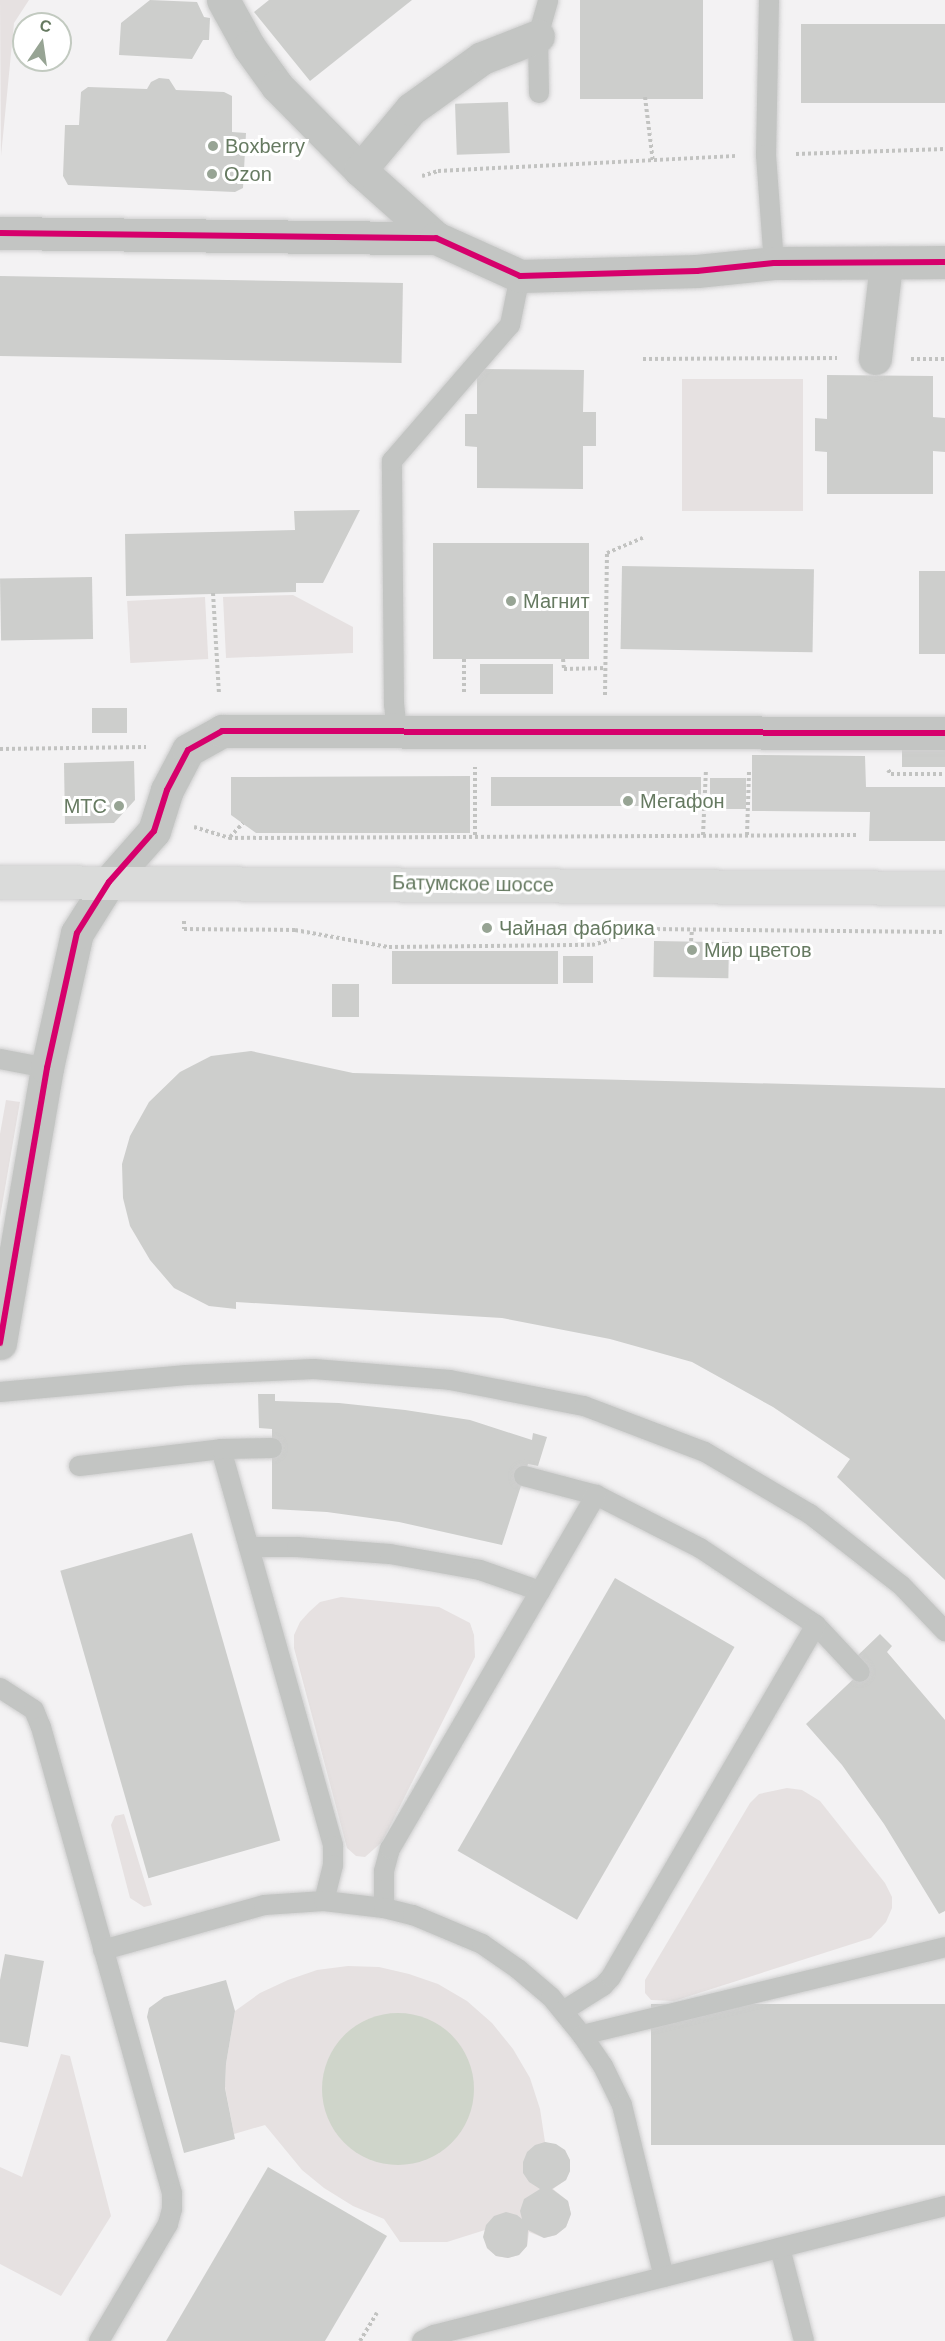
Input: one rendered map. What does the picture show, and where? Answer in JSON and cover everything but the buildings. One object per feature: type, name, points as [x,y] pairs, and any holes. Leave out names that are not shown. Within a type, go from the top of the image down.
[{"type":"highway","name":"Батумское шоссе","points":[[0,882],[945,888]]},
{"type":"street","points":[[223,0],[249,47],[277,86],[371,180],[436,238],[520,276],[697,271],[774,262],[886,264],[945,262]]},
{"type":"street","points":[[371,180],[411,109],[482,58],[538,36]]},
{"type":"street","points":[[0,233],[436,238]]},
{"type":"street","points":[[875,358],[886,264]]},
{"type":"street","points":[[0,1343],[47,1068],[77,933],[109,882],[154,831],[167,790],[188,750],[222,731],[945,733]]},
{"type":"lane","points":[[539,93],[538,36],[548,0]]},
{"type":"lane","points":[[769,0],[766,154],[774,262]]},
{"type":"lane","points":[[397,732],[394,704],[392,461],[510,325],[520,276]]},
{"type":"lane","points":[[0,1059],[47,1068]]},
{"type":"lane","points":[[0,1392],[186,1375],[314,1369],[450,1380],[584,1406],[705,1452],[810,1514],[902,1585],[945,1631]]},
{"type":"lane","points":[[79,1466],[221,1449],[272,1448]]},
{"type":"lane","points":[[221,1449],[333,1846],[333,1865],[324,1901]]},
{"type":"lane","points":[[524,1476],[596,1495],[700,1548],[816,1625],[860,1672]]},
{"type":"lane","points":[[384,1908],[384,1870],[390,1849],[596,1495]]},
{"type":"lane","points":[[249,1547],[297,1547],[390,1554],[480,1570],[540,1591]]},
{"type":"lane","points":[[563,2011],[603,1986],[611,1977],[816,1625]]},
{"type":"lane","points":[[0,1688],[34,1710],[41,1727],[172,2193],[172,2209],[168,2224],[99,2341]]},
{"type":"lane","points":[[104,1950],[264,1905],[324,1901],[384,1908],[413,1915],[449,1928],[482,1944],[518,1969],[563,2011],[603,2066],[622,2105],[664,2277]]},
{"type":"lane","points":[[582,2035],[945,1947]]},
{"type":"lane","points":[[422,2341],[434,2335],[945,2206]]},
{"type":"lane","points":[[780,2248],[804,2341]]},
{"type":"path","points":[[645,97],[653,162]]},
{"type":"path","points":[[371,180],[438,171],[653,162],[766,154],[945,149]]},
{"type":"path","points":[[643,359],[945,359]]},
{"type":"path","points":[[605,705],[607,553],[643,538]]},
{"type":"path","points":[[213,593],[219,697]]},
{"type":"path","points":[[464,659],[464,704]]},
{"type":"path","points":[[563,659],[564,669],[606,668]]},
{"type":"path","points":[[0,749],[148,747]]},
{"type":"path","points":[[475,756],[475,835]]},
{"type":"path","points":[[747,835],[749,764]]},
{"type":"path","points":[[703,835],[706,768]]},
{"type":"path","points":[[229,838],[243,823]]},
{"type":"path","points":[[856,835],[429,834],[229,838],[190,826],[184,929],[295,930],[389,947],[592,945],[651,928],[945,932]]},
{"type":"path","points":[[691,941],[692,929]]},
{"type":"path","points":[[360,2341],[377,2313]]},
{"type":"shaded area","points":[[0,0],[29,0],[21,12],[12,12],[12,43],[1,156]]},
{"type":"shaded area","points":[[682,379],[803,379],[803,511],[682,511]]},
{"type":"shaded area","points":[[293,595],[353,627],[353,653],[226,658],[223,597]]},
{"type":"shaded area","points":[[205,597],[208,659],[130,663],[127,601]]},
{"type":"shaded area","points":[[6,1100],[20,1102],[0,1217],[0,1134]]},
{"type":"shaded area","points":[[341,1597],[439,1607],[470,1623],[474,1635],[475,1657],[382,1842],[365,1857],[356,1856],[347,1848],[294,1648],[294,1635],[300,1622],[309,1612],[320,1602]]},
{"type":"shaded area","points":[[787,1788],[802,1790],[820,1801],[885,1883],[892,1897],[892,1908],[886,1922],[871,1938],[674,2001],[651,2000],[645,1993],[645,1980],[750,1803],[759,1794]]},
{"type":"shaded area","points":[[124,1814],[152,1905],[144,1907],[130,1898],[111,1825],[115,1816]]},
{"type":"shaded area","points":[[348,1966],[379,1967],[438,1984],[467,2001],[492,2023],[513,2049],[530,2078],[540,2109],[545,2142],[565,2150],[570,2160],[570,2171],[566,2180],[553,2189],[568,2201],[571,2214],[566,2227],[556,2235],[544,2238],[529,2232],[527,2246],[519,2255],[508,2258],[496,2256],[487,2248],[485,2230],[447,2242],[400,2242],[384,2219],[353,2206],[324,2188],[302,2170],[265,2125],[234,2134],[225,2087],[226,2064],[235,2011],[260,1993],[288,1980],[317,1970]]},
{"type":"shaded area","points":[[398,2013],[427,2019],[452,2035],[468,2060],[474,2089],[468,2118],[452,2143],[427,2159],[398,2165],[369,2159],[344,2143],[328,2118],[322,2089],[328,2060],[344,2035],[369,2019]]},
{"type":"shaded area","points":[[61,2054],[70,2056],[111,2216],[61,2296],[0,2264],[0,2167],[22,2177]]},
{"type":"cycle path","points":[[0,233],[436,238],[520,276],[697,271],[774,263],[945,262]]},
{"type":"cycle path","points":[[0,1343],[47,1068],[77,933],[109,882],[154,831],[167,790],[188,750],[222,731],[945,733]]},
{"type":"place","name":"Boxberry","points":[[213,146]]},
{"type":"place","name":"Ozon","points":[[212,174]]},
{"type":"place","name":"Магнит","points":[[511,601]]},
{"type":"place","name":"Мегафон","points":[[628,801]]},
{"type":"place","name":"МТС","points":[[119,806]]},
{"type":"place","name":"Чайная фабрика","points":[[487,928]]},
{"type":"place","name":"Мир цветов","points":[[692,950]]}]
